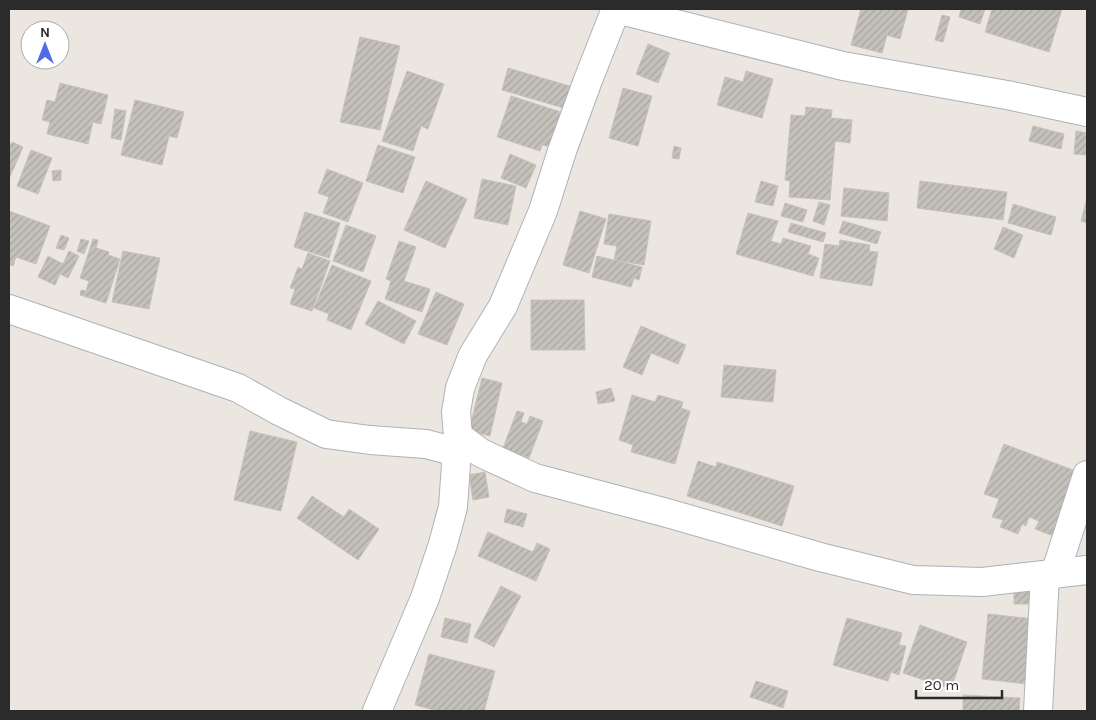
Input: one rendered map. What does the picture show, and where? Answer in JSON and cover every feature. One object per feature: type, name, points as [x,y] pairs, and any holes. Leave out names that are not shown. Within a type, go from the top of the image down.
[{"type":"street","points":[[377,711],[425,598],[453,507],[457,444],[456,412],[460,388],[473,356],[503,306],[543,211],[562,151],[616,9],[843,66],[1008,95],[1087,112]]},
{"type":"street","points":[[9,309],[238,388],[326,434],[370,440],[457,444],[535,478],[667,513],[820,557],[913,580],[982,582],[1087,570]]},
{"type":"street","points":[[1038,711],[1050,574],[1087,475]]},
{"type":"building","points":[[861,9],[908,9],[900,39],[887,35],[882,53],[851,45]]},
{"type":"building","points":[[961,9],[985,9],[980,24],[959,17]]},
{"type":"building","points":[[992,9],[1062,9],[1049,52],[985,32]]},
{"type":"building","points":[[942,15],[950,17],[943,42],[935,40]]},
{"type":"building","points":[[360,37],[400,46],[380,130],[340,122]]},
{"type":"building","points":[[648,44],[670,53],[658,83],[636,74]]},
{"type":"building","points":[[508,68],[573,87],[567,109],[502,90]]},
{"type":"building","points":[[407,71],[444,84],[428,129],[421,126],[413,151],[382,141]]},
{"type":"building","points":[[746,71],[773,79],[762,118],[717,105],[725,77],[743,82]]},
{"type":"building","points":[[60,83],[108,95],[101,124],[93,122],[88,144],[47,134],[50,122],[42,120],[47,100],[55,102]]},
{"type":"building","points":[[623,88],[652,96],[638,146],[609,138]]},
{"type":"building","points":[[511,96],[567,114],[551,147],[542,145],[540,151],[497,137]]},
{"type":"building","points":[[135,100],[184,112],[177,138],[169,136],[162,165],[121,155]]},
{"type":"building","points":[[806,107],[832,110],[831,118],[852,120],[850,143],[835,141],[830,200],[789,197],[790,181],[785,180],[791,115],[805,116]]},
{"type":"building","points":[[115,109],[126,111],[121,140],[111,138]]},
{"type":"building","points":[[1033,126],[1064,134],[1061,149],[1029,141]]},
{"type":"building","points":[[1076,131],[1087,133],[1087,155],[1074,154]]},
{"type":"building","points":[[12,142],[23,147],[9,179],[9,148]]},
{"type":"building","points":[[378,145],[415,157],[403,193],[366,181]]},
{"type":"building","points":[[674,146],[681,148],[679,159],[672,158]]},
{"type":"building","points":[[31,150],[52,158],[38,194],[17,186]]},
{"type":"building","points":[[510,154],[536,165],[526,188],[501,178]]},
{"type":"building","points":[[327,169],[363,183],[348,222],[323,213],[329,197],[318,193]]},
{"type":"building","points":[[61,170],[61,180],[53,181],[52,171]]},
{"type":"building","points":[[482,179],[516,186],[508,225],[474,218]]},
{"type":"building","points":[[426,181],[467,199],[445,248],[404,230]]},
{"type":"building","points":[[761,181],[778,186],[773,206],[755,202]]},
{"type":"building","points":[[920,181],[1007,192],[1003,220],[917,208]]},
{"type":"building","points":[[844,188],[889,193],[887,221],[841,216]]},
{"type":"building","points":[[1087,198],[1087,223],[1081,221]]},
{"type":"building","points":[[819,202],[830,205],[824,225],[813,221]]},
{"type":"building","points":[[785,203],[807,210],[803,222],[781,216]]},
{"type":"building","points":[[1013,204],[1056,217],[1051,235],[1008,223]]},
{"type":"building","points":[[9,211],[50,226],[36,264],[16,257],[13,266],[9,264]]},
{"type":"building","points":[[580,211],[606,219],[589,273],[563,265]]},
{"type":"building","points":[[305,212],[340,223],[329,258],[294,247]]},
{"type":"building","points":[[748,213],[778,221],[771,241],[781,244],[783,238],[811,246],[808,254],[819,258],[813,276],[736,254]]},
{"type":"building","points":[[609,214],[651,221],[644,265],[614,260],[617,246],[604,244]]},
{"type":"building","points":[[843,221],[881,232],[877,244],[839,233]]},
{"type":"building","points":[[791,223],[826,233],[823,242],[788,232]]},
{"type":"building","points":[[346,225],[376,236],[363,272],[333,261]]},
{"type":"building","points":[[1003,227],[1023,235],[1014,258],[994,249]]},
{"type":"building","points":[[61,235],[69,238],[64,250],[56,248]]},
{"type":"building","points":[[81,239],[89,241],[84,254],[77,251]]},
{"type":"building","points":[[93,239],[98,240],[96,248],[109,252],[108,255],[120,259],[106,303],[80,295],[81,290],[86,291],[89,281],[80,278]]},
{"type":"building","points":[[840,240],[870,245],[869,251],[878,252],[872,286],[820,278],[825,244],[839,246]]},
{"type":"building","points":[[399,241],[416,247],[404,281],[430,289],[422,312],[385,299],[391,281],[386,279]]},
{"type":"building","points":[[69,251],[79,256],[68,278],[60,274],[55,285],[38,277],[48,256],[63,264]]},
{"type":"building","points":[[123,251],[160,258],[149,309],[112,302]]},
{"type":"building","points":[[308,253],[330,261],[312,311],[290,304],[295,289],[290,288],[298,267],[302,269]]},
{"type":"building","points":[[597,256],[642,267],[639,280],[634,278],[631,287],[592,277]]},
{"type":"building","points":[[332,265],[371,281],[351,330],[327,320],[329,314],[314,308]]},
{"type":"building","points":[[436,292],[464,304],[447,345],[418,334]]},
{"type":"building","points":[[531,300],[584,300],[585,350],[531,350]]},
{"type":"building","points":[[378,301],[416,321],[404,344],[365,324]]},
{"type":"building","points":[[641,326],[686,345],[678,364],[651,353],[642,375],[623,367]]},
{"type":"building","points":[[724,365],[776,370],[773,402],[721,397]]},
{"type":"building","points":[[482,378],[502,383],[490,436],[469,431]]},
{"type":"building","points":[[611,388],[615,401],[598,404],[596,392]]},
{"type":"building","points":[[632,395],[655,402],[658,395],[683,402],[681,408],[690,411],[675,464],[631,452],[633,445],[619,440]]},
{"type":"building","points":[[517,411],[524,413],[521,422],[527,424],[530,416],[543,421],[529,458],[503,448]]},
{"type":"building","points":[[250,431],[297,442],[281,511],[234,500]]},
{"type":"building","points":[[1004,444],[1081,473],[1056,537],[1035,529],[1039,521],[1029,517],[1026,526],[1022,524],[1018,534],[1000,527],[1003,520],[992,517],[999,499],[984,494]]},
{"type":"building","points":[[698,461],[716,467],[717,462],[794,486],[782,526],[687,496]]},
{"type":"building","points":[[485,472],[489,497],[473,500],[469,475]]},
{"type":"building","points":[[312,496],[344,517],[349,509],[379,529],[358,560],[297,518]]},
{"type":"building","points":[[507,509],[527,514],[523,527],[504,522]]},
{"type":"building","points":[[488,532],[533,552],[537,543],[550,549],[536,581],[478,556]]},
{"type":"building","points":[[501,586],[521,596],[494,647],[474,637]]},
{"type":"building","points":[[1014,588],[1029,589],[1029,604],[1014,604]]},
{"type":"building","points":[[988,614],[1034,619],[1028,684],[982,679]]},
{"type":"building","points":[[445,618],[471,624],[467,643],[441,637]]},
{"type":"building","points":[[847,618],[902,633],[899,645],[906,646],[899,675],[891,672],[888,681],[833,665]]},
{"type":"building","points":[[920,625],[967,642],[951,689],[903,673]]},
{"type":"building","points":[[429,654],[495,671],[484,711],[438,711],[415,705]]},
{"type":"building","points":[[756,681],[788,691],[783,708],[750,697]]},
{"type":"building","points":[[963,695],[1020,698],[1019,711],[963,711]]}]
